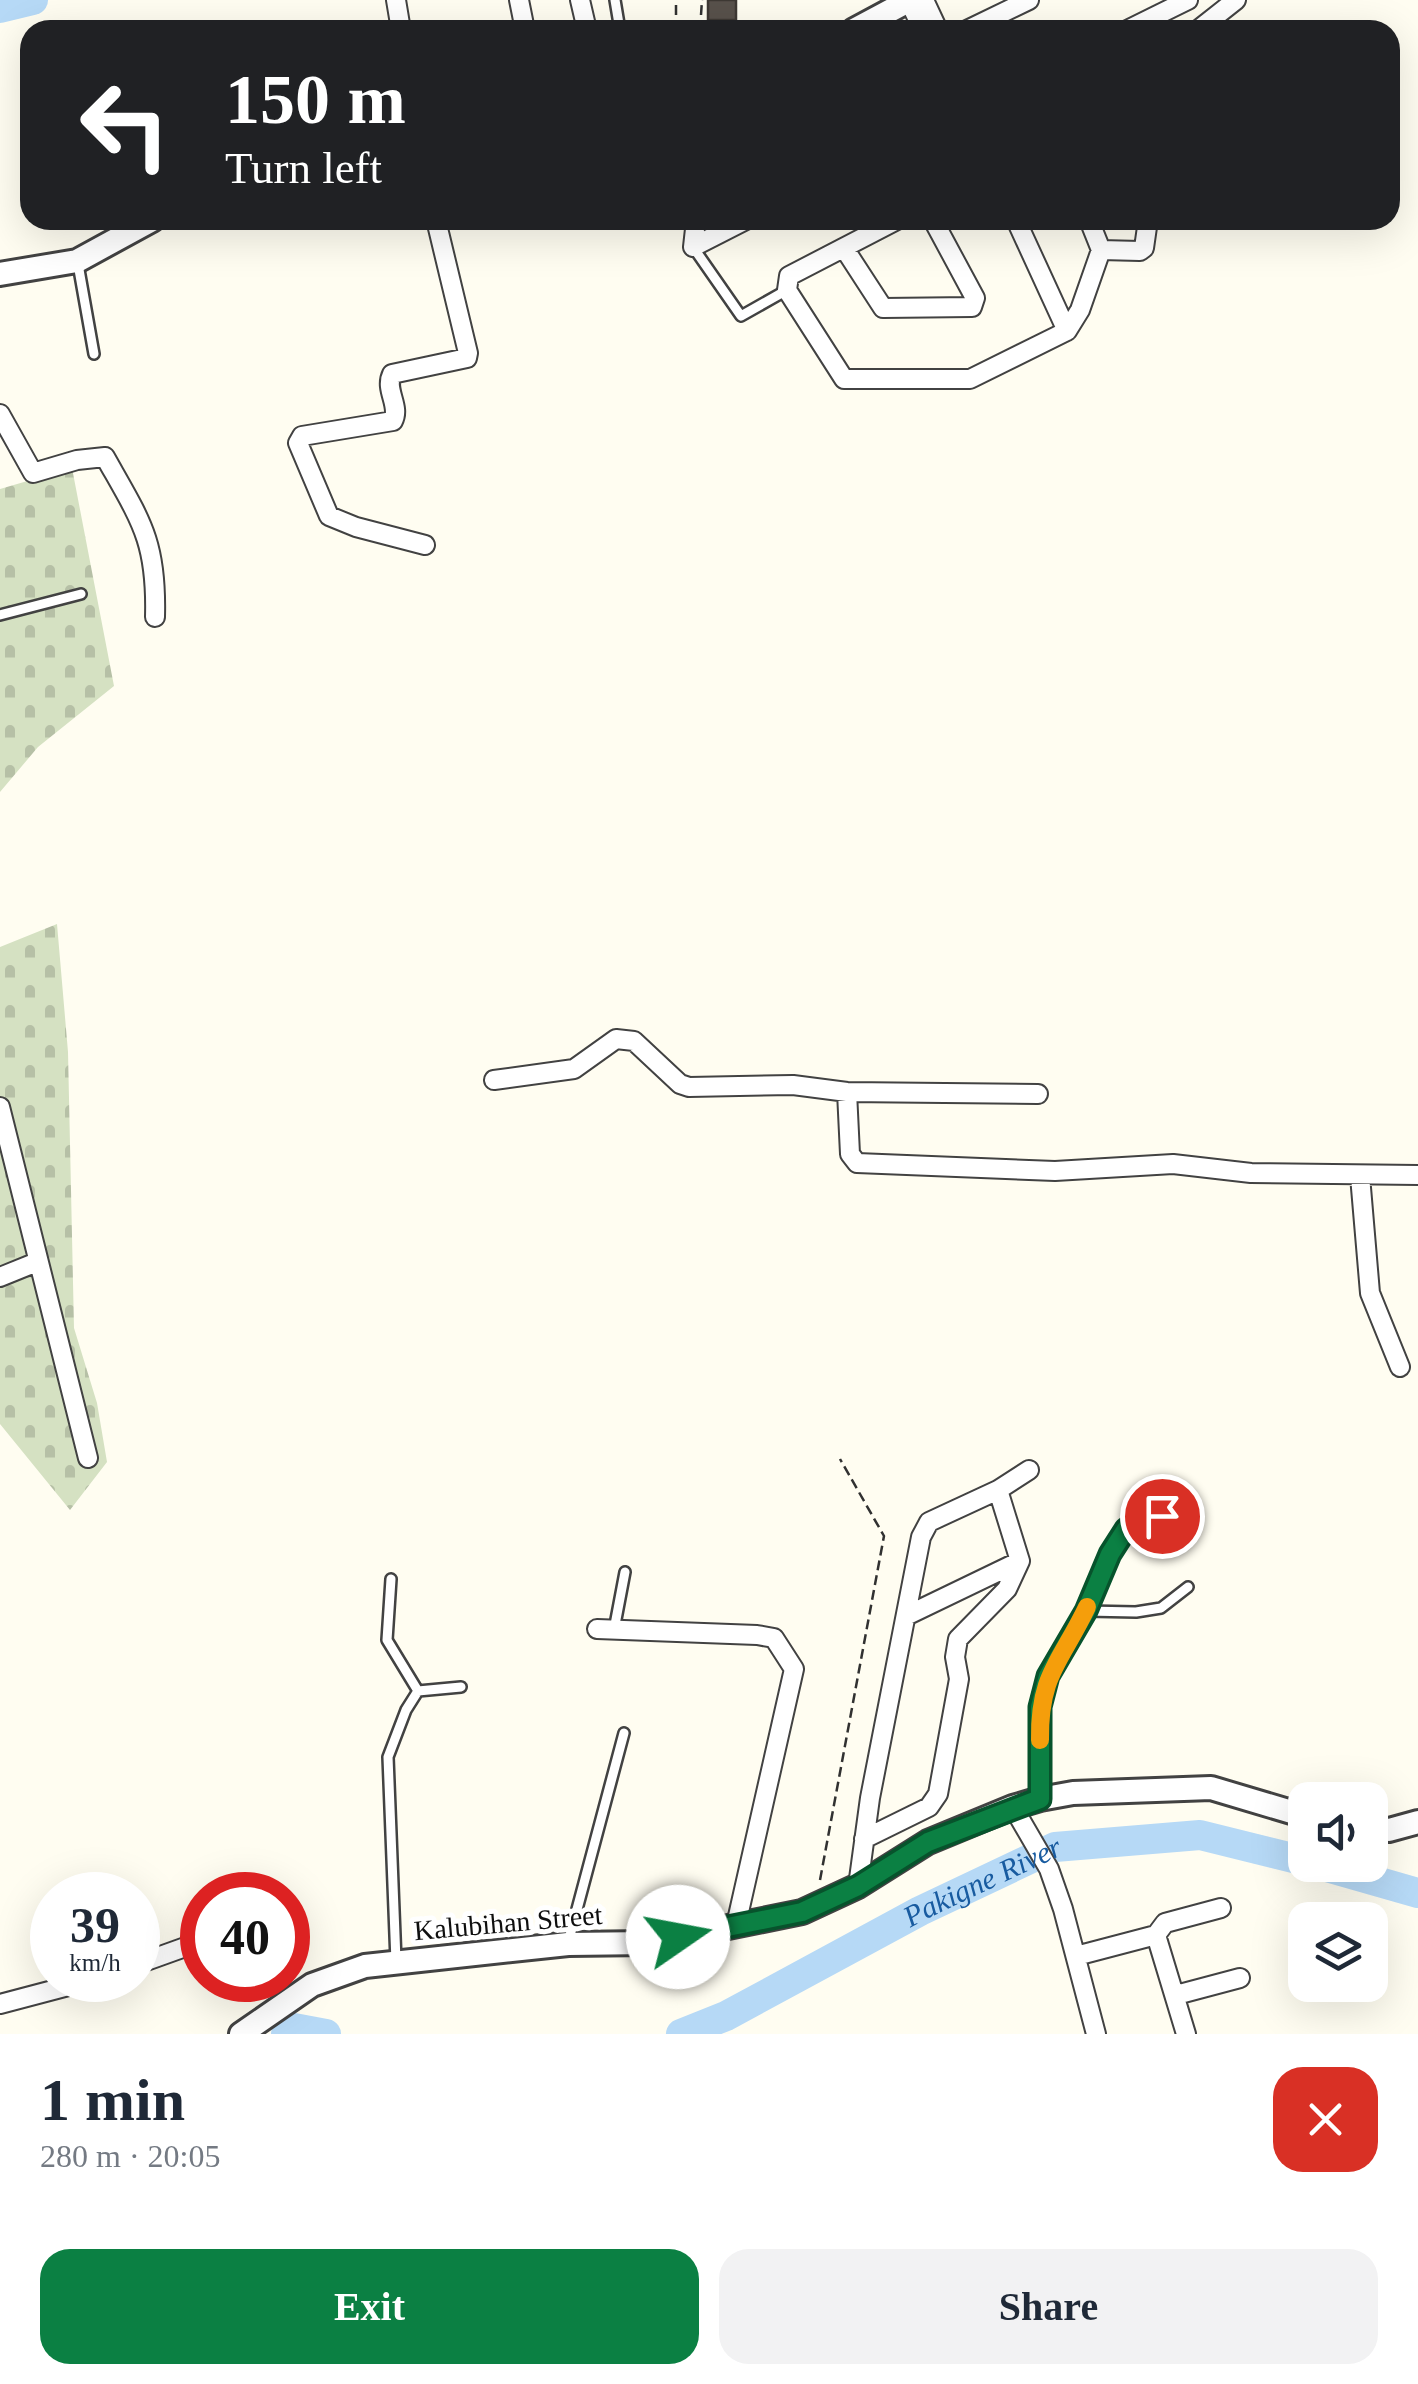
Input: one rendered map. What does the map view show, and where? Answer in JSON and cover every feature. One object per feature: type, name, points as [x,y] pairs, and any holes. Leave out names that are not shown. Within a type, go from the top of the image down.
[{"type":"street","points":[[873,20],[910,0]]},
{"type":"street","points":[[988,20],[1029,0]]},
{"type":"street","points":[[1147,20],[1188,0]]},
{"type":"street","points":[[1211,20],[1236,0]]},
{"type":"street","points":[[0,274],[66,264],[132,230]]},
{"type":"street","points":[[425,545],[329,516],[298,443],[302,436],[393,421],[396,412],[389,382],[392,374],[466,358],[468,353],[438,230]]},
{"type":"street","points":[[693,247],[695,230]]},
{"type":"street","points":[[693,247],[726,230]]},
{"type":"street","points":[[877,230],[788,276],[787,290],[844,379],[970,379],[1067,331],[1080,310],[1101,250],[1092,230]]},
{"type":"street","points":[[844,248],[883,308],[972,306],[975,298],[938,230]]},
{"type":"street","points":[[1021,230],[1067,331]]},
{"type":"street","points":[[1101,250],[1140,251],[1147,230]]},
{"type":"street","points":[[0,414],[33,473],[77,460],[106,457],[147,532],[156,576],[155,617]]},
{"type":"street","points":[[494,1080],[574,1068],[616,1039],[634,1041],[680,1084],[690,1087],[794,1085],[847,1092],[1038,1094]]},
{"type":"street","points":[[847,1092],[850,1154],[857,1162],[1055,1171],[1173,1164],[1252,1173],[1418,1174]]},
{"type":"street","points":[[0,1107],[88,1458]]},
{"type":"street","points":[[1360,1176],[1370,1293],[1400,1367]]},
{"type":"street","points":[[0,1277],[37,1262]]},
{"type":"street","points":[[858,1886],[925,1528],[929,1522],[998,1490],[1028,1470]]},
{"type":"street","points":[[864,1840],[934,1802],[959,1680],[955,1657],[958,1638],[1007,1589],[1020,1561],[998,1490]]},
{"type":"street","points":[[1040,1799],[1040,1707],[1048,1676],[1086,1611],[1110,1554],[1126,1529],[1140,1520],[1162,1516]]},
{"type":"street","points":[[906,1616],[1020,1561]]},
{"type":"street","points":[[605,1630],[733,1633],[774,1638],[794,1669],[736,1925]]},
{"type":"street","name":"Kalubihan Street","points":[[241,2034],[312,1985],[365,1966],[568,1944],[648,1943],[802,1912],[858,1886],[928,1842],[1040,1799],[1074,1793],[1211,1788],[1288,1811]]},
{"type":"street","points":[[1013,1807],[1049,1869],[1096,2034]]},
{"type":"street","points":[[1388,1830],[1418,1822]]},
{"type":"street","points":[[1076,1956],[1156,1934],[1165,1924],[1222,1908]]},
{"type":"street","points":[[1156,1934],[1186,2034]]},
{"type":"street","points":[[1176,1995],[1240,1978]]},
{"type":"street","points":[[0,2004],[30,1996]]},
{"type":"lane","points":[[693,247],[740,316],[787,290]]},
{"type":"lane","points":[[66,264],[94,354]]},
{"type":"lane","points":[[0,615],[81,594]]},
{"type":"lane","points":[[605,1630],[625,1572]]},
{"type":"lane","points":[[391,1579],[387,1640],[418,1691]]},
{"type":"lane","points":[[1086,1611],[1161,1608],[1188,1587]]},
{"type":"lane","points":[[418,1691],[461,1687]]},
{"type":"lane","points":[[396,1961],[388,1758],[406,1710],[418,1691]]},
{"type":"lane","points":[[568,1944],[624,1734]]},
{"type":"path","points":[[816,1906],[884,1536],[840,1459]]},
{"type":"green space","points":[[72,468],[114,686],[38,747],[0,792],[0,489]]},
{"type":"green space","points":[[57,924],[68,1052],[74,1328],[97,1403],[107,1462],[70,1510],[0,1424],[0,947]]},
{"type":"building","points":[[708,0],[736,0],[736,20],[708,20]]},
{"type":"waterway","points":[[0,8],[33,0]]},
{"type":"waterway","name":"Pakigne River","points":[[681,2034],[726,2016],[920,1911],[1055,1847],[1200,1835],[1288,1857]]},
{"type":"waterway","name":"Pakigne River","points":[[1380,1882],[1418,1893]]},
{"type":"waterway","name":"Pakigne River","points":[[286,2034],[294,2028],[326,2034]]},
{"type":"slow traffic","points":[[1040,1740],[1040,1707],[1048,1676],[1087,1607]]},
{"type":"route","points":[[678,1937],[802,1912],[858,1886],[928,1842],[1040,1799],[1040,1707],[1048,1676],[1086,1611],[1110,1554],[1126,1529],[1140,1520],[1162,1516]]}]
